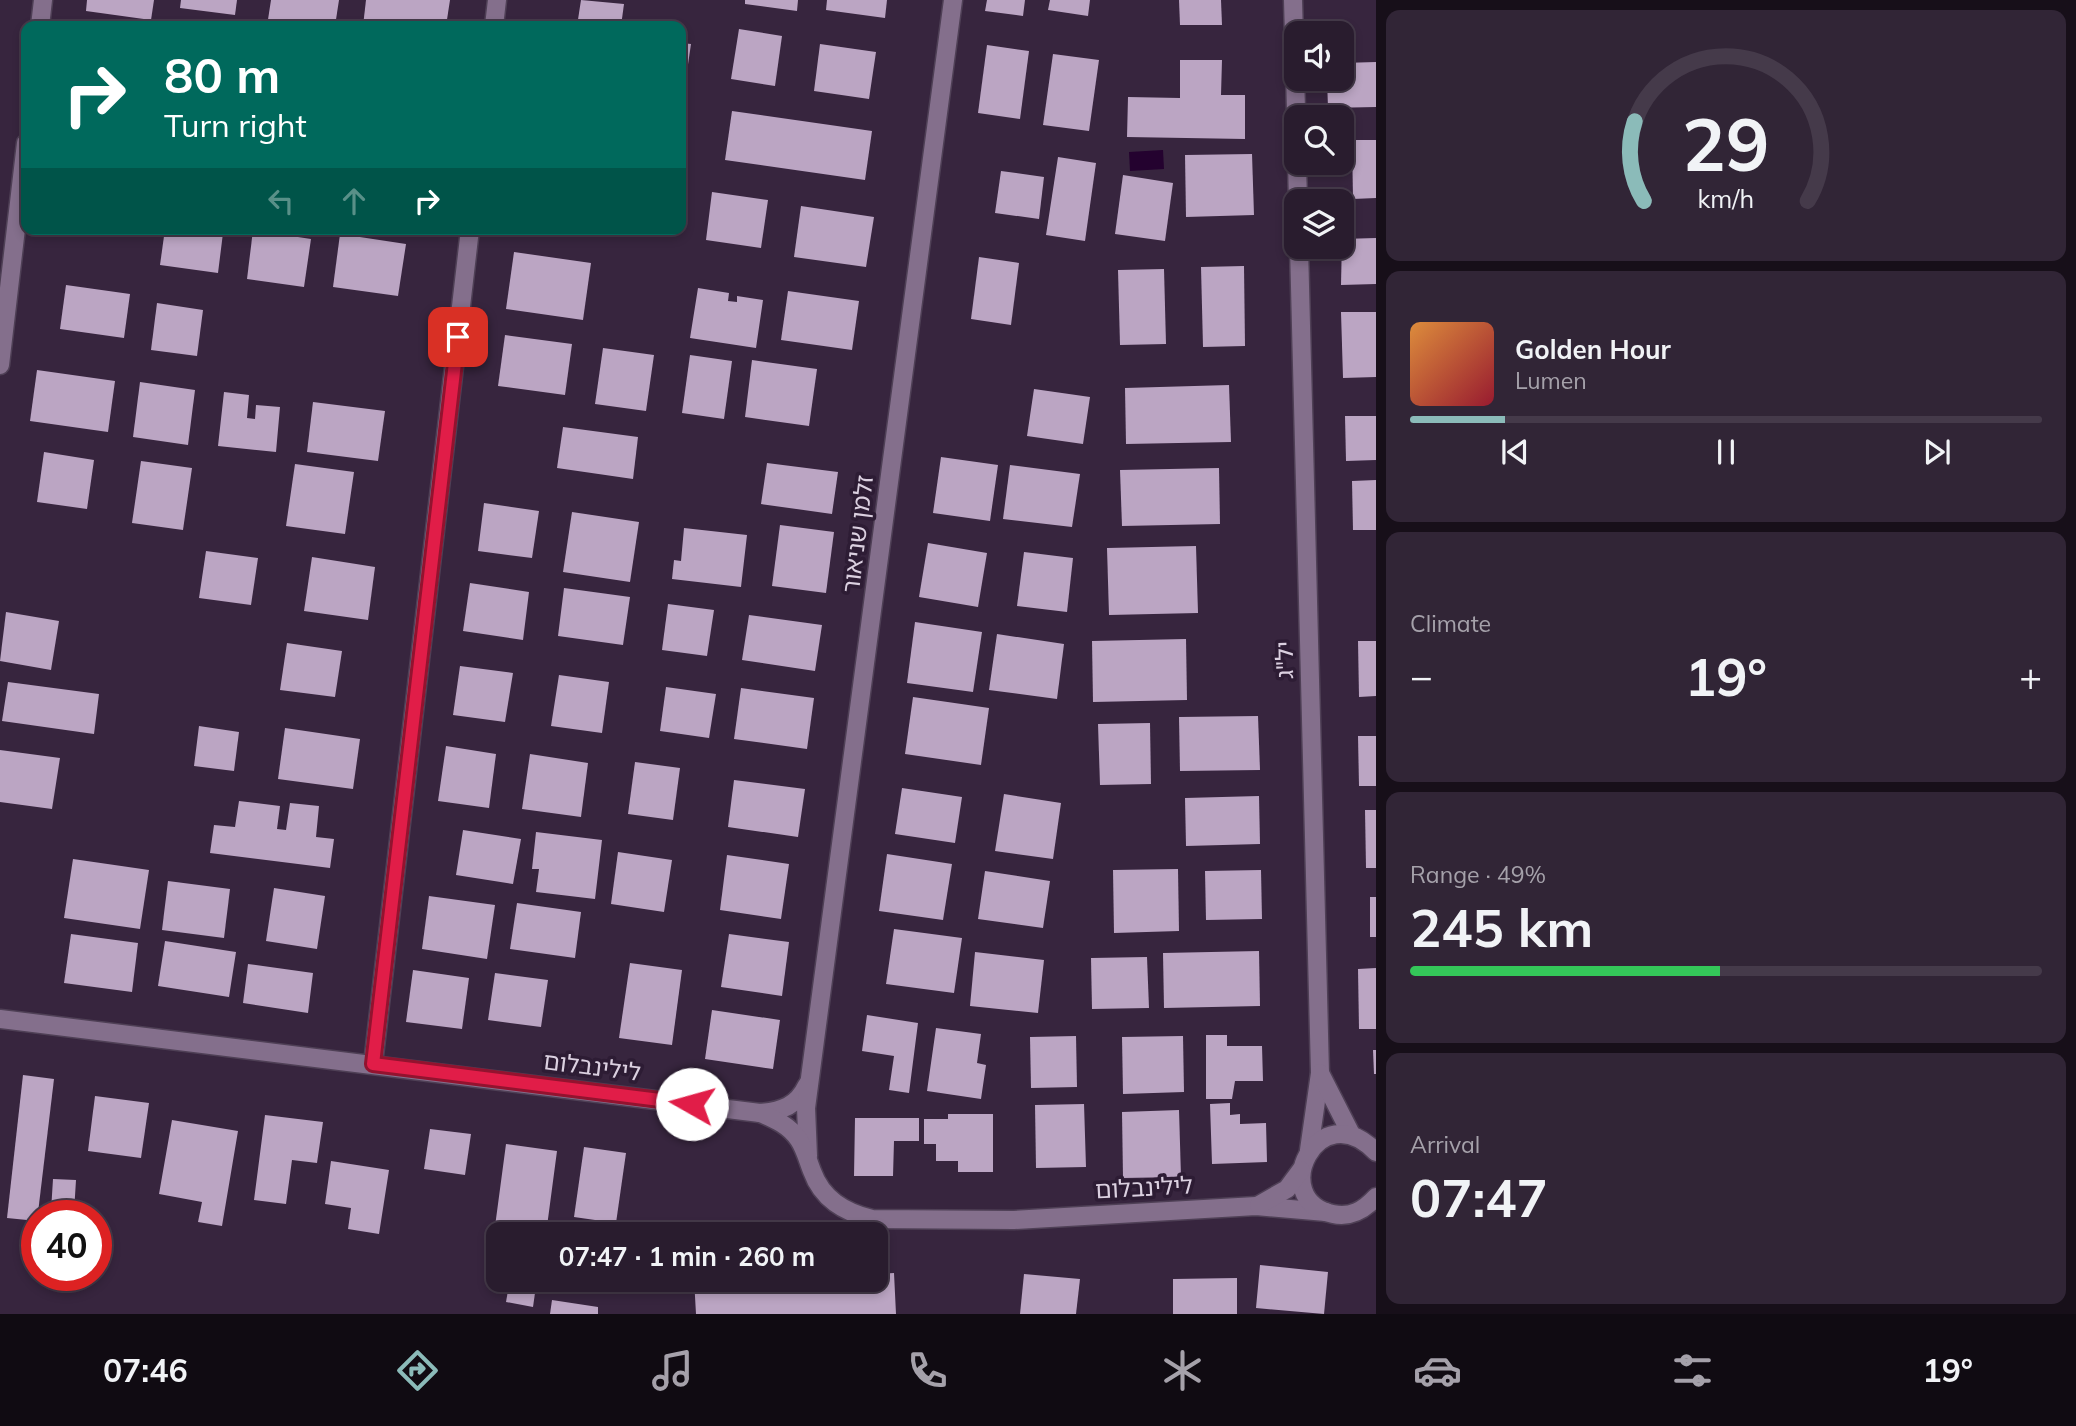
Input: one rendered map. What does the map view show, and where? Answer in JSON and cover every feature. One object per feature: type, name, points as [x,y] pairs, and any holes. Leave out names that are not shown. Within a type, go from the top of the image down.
[{"type":"street","points":[[41,21],[43,0]]},
{"type":"street","points":[[495,21],[497,0]]},
{"type":"street","name":"זלמן שניאור","points":[[808,1162],[806,1118],[811,1075],[953,0]]},
{"type":"street","points":[[1293,0],[1296,105]]},
{"type":"street","points":[[0,365],[21,185]]},
{"type":"street","points":[[373,1064],[469,235]]},
{"type":"street","name":"יל\"ג","points":[[1299,259],[1320,1073],[1309,1150],[1301,1170]]},
{"type":"street","name":"לילינבלום","points":[[0,1019],[760,1113],[791,1130],[801,1143],[816,1182],[835,1204],[855,1215],[872,1219],[1014,1220],[1256,1206],[1344,1216],[1357,1213],[1376,1197]]},
{"type":"street","name":"יל\"ג","points":[[1320,1073],[1351,1135]]},
{"type":"street","name":"זלמן שניאור","points":[[760,1113],[779,1111],[795,1103],[811,1075]]},
{"type":"street","points":[[1309,1150],[1321,1139],[1335,1134],[1351,1135],[1366,1141],[1376,1152]]},
{"type":"street","points":[[1301,1170],[1304,1191],[1310,1200],[1326,1212]]},
{"type":"street","name":"לילינבלום","points":[[1256,1206],[1287,1189],[1301,1170]]},
{"type":"shaded area","points":[[1163,150],[1164,169],[1130,171],[1129,152]]},
{"type":"building","points":[[87,0],[154,0],[151,20],[86,11]]},
{"type":"building","points":[[181,0],[237,0],[235,15],[180,8]]},
{"type":"building","points":[[271,0],[339,0],[336,21],[268,21]]},
{"type":"building","points":[[366,0],[450,0],[447,21],[364,21]]},
{"type":"building","points":[[581,0],[624,4],[622,21],[578,21]]},
{"type":"building","points":[[745,0],[798,0],[797,11],[745,4]]},
{"type":"building","points":[[827,0],[887,0],[885,18],[826,10]]},
{"type":"building","points":[[987,0],[1025,0],[1023,16],[985,11]]},
{"type":"building","points":[[1050,0],[1090,0],[1088,16],[1048,10]]},
{"type":"building","points":[[1179,0],[1221,0],[1222,25],[1180,25]]},
{"type":"building","points":[[739,29],[782,36],[775,86],[731,79]]},
{"type":"building","points":[[686,44],[691,44],[686,78]]},
{"type":"building","points":[[820,44],[876,52],[869,99],[814,91]]},
{"type":"building","points":[[987,45],[1029,51],[1020,119],[978,113]]},
{"type":"building","points":[[1053,54],[1099,60],[1089,131],[1043,125]]},
{"type":"building","points":[[1180,60],[1222,60],[1221,95],[1245,95],[1245,139],[1127,137],[1128,97],[1180,98]]},
{"type":"building","points":[[1376,62],[1376,107],[1328,105],[1327,91],[1354,91],[1354,63]]},
{"type":"building","points":[[732,111],[872,131],[865,180],[725,160]]},
{"type":"building","points":[[1354,140],[1376,140],[1376,198],[1354,199]]},
{"type":"building","points":[[1252,154],[1254,215],[1186,217],[1185,155]]},
{"type":"building","points":[[1058,157],[1096,163],[1085,241],[1046,235]]},
{"type":"building","points":[[1001,171],[1044,177],[1039,219],[995,213]]},
{"type":"building","points":[[1123,175],[1173,183],[1165,241],[1115,234]]},
{"type":"building","points":[[712,192],[768,200],[761,248],[706,240]]},
{"type":"building","points":[[801,206],[874,217],[866,267],[794,257]]},
{"type":"building","points":[[164,235],[223,235],[218,273],[160,265]]},
{"type":"building","points":[[252,235],[285,235],[311,239],[304,287],[247,279]]},
{"type":"building","points":[[340,235],[406,244],[398,296],[333,287]]},
{"type":"building","points":[[1376,238],[1376,284],[1341,285],[1342,259],[1354,259],[1354,239]]},
{"type":"building","points":[[514,252],[591,263],[583,320],[506,309]]},
{"type":"building","points":[[979,257],[1019,263],[1011,325],[971,319]]},
{"type":"building","points":[[1244,266],[1245,346],[1203,347],[1201,267]]},
{"type":"building","points":[[1164,269],[1166,344],[1120,345],[1118,270]]},
{"type":"building","points":[[66,285],[130,294],[124,338],[60,329]]},
{"type":"building","points":[[698,288],[729,293],[728,301],[737,302],[737,296],[763,300],[756,348],[690,338]]},
{"type":"building","points":[[788,291],[859,301],[852,350],[781,340]]},
{"type":"building","points":[[157,303],[203,310],[197,356],[151,350]]},
{"type":"building","points":[[1341,312],[1376,312],[1376,377],[1343,378]]},
{"type":"building","points":[[505,335],[572,344],[565,395],[498,386]]},
{"type":"building","points":[[603,348],[654,355],[646,411],[595,404]]},
{"type":"building","points":[[690,355],[732,361],[724,419],[682,413]]},
{"type":"building","points":[[752,360],[817,369],[809,426],[745,417]]},
{"type":"building","points":[[37,370],[115,381],[108,432],[30,421]]},
{"type":"building","points":[[140,382],[195,390],[188,445],[133,437]]},
{"type":"building","points":[[1229,385],[1231,442],[1126,444],[1125,388]]},
{"type":"building","points":[[1034,389],[1090,397],[1083,444],[1027,436]]},
{"type":"building","points":[[224,392],[249,395],[247,418],[255,419],[256,405],[280,407],[276,452],[218,446]]},
{"type":"building","points":[[313,402],[385,411],[378,461],[307,452]]},
{"type":"building","points":[[1345,416],[1376,416],[1376,460],[1346,461]]},
{"type":"building","points":[[563,427],[638,437],[633,479],[557,468]]},
{"type":"building","points":[[44,452],[94,460],[87,509],[37,502]]},
{"type":"building","points":[[941,457],[998,465],[990,521],[933,513]]},
{"type":"building","points":[[141,461],[192,468],[183,530],[132,523]]},
{"type":"building","points":[[767,463],[838,472],[832,514],[761,504]]},
{"type":"building","points":[[295,464],[354,472],[345,534],[286,526]]},
{"type":"building","points":[[1010,465],[1080,474],[1072,527],[1003,519]]},
{"type":"building","points":[[1219,468],[1220,524],[1122,526],[1120,470]]},
{"type":"building","points":[[1376,480],[1376,530],[1353,530],[1352,481]]},
{"type":"building","points":[[484,503],[539,511],[532,558],[478,551]]},
{"type":"building","points":[[572,512],[639,522],[630,582],[563,572]]},
{"type":"building","points":[[780,525],[834,532],[826,593],[772,586]]},
{"type":"building","points":[[684,528],[747,535],[741,587],[672,579],[674,560],[681,561]]},
{"type":"building","points":[[928,543],[987,553],[978,607],[919,597]]},
{"type":"building","points":[[1196,546],[1198,613],[1109,615],[1107,548]]},
{"type":"building","points":[[206,551],[258,558],[251,605],[199,598]]},
{"type":"building","points":[[1024,552],[1073,558],[1067,612],[1017,606]]},
{"type":"building","points":[[312,557],[375,567],[368,620],[304,611]]},
{"type":"building","points":[[470,583],[529,592],[523,640],[463,631]]},
{"type":"building","points":[[564,588],[630,597],[623,645],[558,636]]},
{"type":"building","points":[[668,604],[714,610],[707,656],[662,650]]},
{"type":"building","points":[[6,612],[59,621],[51,670],[0,661]]},
{"type":"building","points":[[749,615],[822,625],[815,671],[742,660]]},
{"type":"building","points":[[915,622],[982,632],[973,692],[907,683]]},
{"type":"building","points":[[997,634],[1064,644],[1057,699],[989,690]]},
{"type":"building","points":[[1186,639],[1187,700],[1093,702],[1092,641]]},
{"type":"building","points":[[1358,641],[1376,641],[1376,696],[1359,697]]},
{"type":"building","points":[[287,643],[342,651],[335,697],[280,690]]},
{"type":"building","points":[[460,666],[513,673],[505,722],[453,715]]},
{"type":"building","points":[[559,675],[609,682],[602,733],[551,726]]},
{"type":"building","points":[[8,682],[99,694],[94,734],[2,721]]},
{"type":"building","points":[[666,687],[716,694],[709,738],[660,731]]},
{"type":"building","points":[[741,688],[814,698],[807,749],[734,739]]},
{"type":"building","points":[[913,697],[989,708],[981,765],[905,754]]},
{"type":"building","points":[[1258,716],[1260,770],[1180,771],[1179,717]]},
{"type":"building","points":[[1150,723],[1151,784],[1100,785],[1098,724]]},
{"type":"building","points":[[199,726],[239,732],[234,771],[194,766]]},
{"type":"building","points":[[285,728],[360,739],[353,789],[278,779]]},
{"type":"building","points":[[1358,736],[1376,736],[1376,786],[1359,786]]},
{"type":"building","points":[[446,746],[496,754],[489,808],[438,801]]},
{"type":"building","points":[[0,750],[60,758],[52,809],[0,802]]},
{"type":"building","points":[[530,754],[588,763],[581,817],[522,809]]},
{"type":"building","points":[[635,762],[680,768],[673,820],[628,814]]},
{"type":"building","points":[[734,780],[805,789],[798,837],[728,827]]},
{"type":"building","points":[[902,788],[962,797],[955,843],[895,834]]},
{"type":"building","points":[[1004,794],[1061,803],[1053,859],[995,851]]},
{"type":"building","points":[[1259,796],[1260,844],[1186,846],[1185,798]]},
{"type":"building","points":[[239,801],[280,806],[277,829],[286,830],[290,803],[319,806],[316,837],[334,839],[330,868],[210,853],[214,825],[235,827]]},
{"type":"building","points":[[1365,810],[1376,810],[1376,868],[1366,868]]},
{"type":"building","points":[[463,830],[521,839],[513,884],[456,875]]},
{"type":"building","points":[[536,832],[602,840],[595,899],[536,892],[539,869],[532,869]]},
{"type":"building","points":[[618,852],[672,860],[664,912],[611,904]]},
{"type":"building","points":[[887,854],[952,864],[943,920],[879,911]]},
{"type":"building","points":[[727,855],[789,864],[781,919],[720,910]]},
{"type":"building","points":[[73,859],[149,870],[140,929],[64,918]]},
{"type":"building","points":[[1178,869],[1179,931],[1114,933],[1113,870]]},
{"type":"building","points":[[1261,870],[1262,919],[1206,920],[1205,871]]},
{"type":"building","points":[[985,871],[1050,881],[1043,928],[978,919]]},
{"type":"building","points":[[168,881],[230,889],[224,938],[162,930]]},
{"type":"building","points":[[274,888],[325,896],[317,949],[266,941]]},
{"type":"building","points":[[429,896],[495,905],[487,959],[422,949]]},
{"type":"building","points":[[1370,897],[1376,897],[1376,937],[1370,937]]},
{"type":"building","points":[[517,903],[581,912],[575,958],[510,949]]},
{"type":"building","points":[[894,929],[962,938],[954,993],[886,984]]},
{"type":"building","points":[[71,934],[138,943],[132,992],[64,983]]},
{"type":"building","points":[[729,934],[789,942],[782,996],[721,987]]},
{"type":"building","points":[[165,941],[236,952],[229,997],[158,986]]},
{"type":"building","points":[[1259,951],[1260,1006],[1164,1008],[1163,953]]},
{"type":"building","points":[[975,952],[1044,960],[1038,1013],[970,1006]]},
{"type":"building","points":[[1147,957],[1149,1008],[1092,1009],[1091,958]]},
{"type":"building","points":[[630,963],[682,970],[672,1045],[619,1038]]},
{"type":"building","points":[[248,964],[313,973],[308,1013],[243,1003]]},
{"type":"building","points":[[1376,968],[1376,1029],[1359,1029],[1358,969]]},
{"type":"building","points":[[413,970],[469,978],[462,1029],[406,1022]]},
{"type":"building","points":[[495,973],[548,980],[541,1027],[488,1020]]},
{"type":"building","points":[[712,1010],[780,1020],[773,1069],[705,1059]]},
{"type":"building","points":[[867,1015],[918,1023],[909,1093],[889,1090],[894,1056],[862,1051]]},
{"type":"building","points":[[936,1028],[981,1034],[977,1063],[986,1065],[981,1099],[927,1091]]},
{"type":"building","points":[[1206,1035],[1227,1035],[1227,1046],[1262,1046],[1263,1081],[1235,1081],[1232,1099],[1206,1099]]},
{"type":"building","points":[[1076,1036],[1077,1087],[1031,1088],[1030,1037]]},
{"type":"building","points":[[1183,1036],[1184,1092],[1123,1094],[1122,1037]]},
{"type":"building","points":[[1373,1050],[1376,1050],[1376,1074],[1374,1074]]},
{"type":"building","points":[[23,1075],[54,1079],[40,1200],[21,1200],[21,1219],[7,1218]]},
{"type":"building","points":[[95,1096],[149,1103],[141,1158],[88,1151]]},
{"type":"building","points":[[1230,1103],[1230,1115],[1240,1114],[1240,1124],[1266,1123],[1267,1162],[1212,1164],[1210,1104]]},
{"type":"building","points":[[1084,1104],[1086,1167],[1036,1168],[1035,1105]]},
{"type":"building","points":[[1179,1110],[1181,1177],[1123,1178],[1122,1112]]},
{"type":"building","points":[[948,1114],[993,1114],[993,1172],[958,1172],[958,1161],[936,1161],[936,1144],[924,1144],[924,1119],[948,1119]]},
{"type":"building","points":[[265,1115],[323,1122],[317,1163],[292,1160],[286,1204],[254,1200]]},
{"type":"building","points":[[855,1118],[919,1118],[919,1141],[894,1141],[893,1176],[854,1176]]},
{"type":"building","points":[[172,1120],[238,1131],[222,1226],[198,1222],[202,1202],[159,1194]]},
{"type":"building","points":[[430,1129],[471,1134],[465,1175],[424,1169]]},
{"type":"building","points":[[506,1144],[557,1151],[548,1222],[496,1222]]},
{"type":"building","points":[[584,1147],[626,1153],[616,1222],[574,1217]]},
{"type":"building","points":[[331,1161],[389,1170],[379,1234],[348,1229],[351,1208],[325,1204]]},
{"type":"building","points":[[53,1179],[76,1180],[75,1200],[52,1200]]},
{"type":"building","points":[[1260,1265],[1328,1272],[1324,1314],[1256,1308]]},
{"type":"building","points":[[888,1273],[894,1273],[896,1314],[696,1314],[695,1292],[888,1292]]},
{"type":"building","points":[[1024,1274],[1080,1279],[1076,1314],[1020,1314]]},
{"type":"building","points":[[1237,1278],[1237,1314],[1173,1314],[1173,1279]]},
{"type":"building","points":[[508,1292],[535,1292],[533,1307],[506,1302]]},
{"type":"building","points":[[552,1300],[598,1307],[598,1314],[550,1314]]},
{"type":"route","points":[[458,337],[373,1064],[692,1104]]}]
